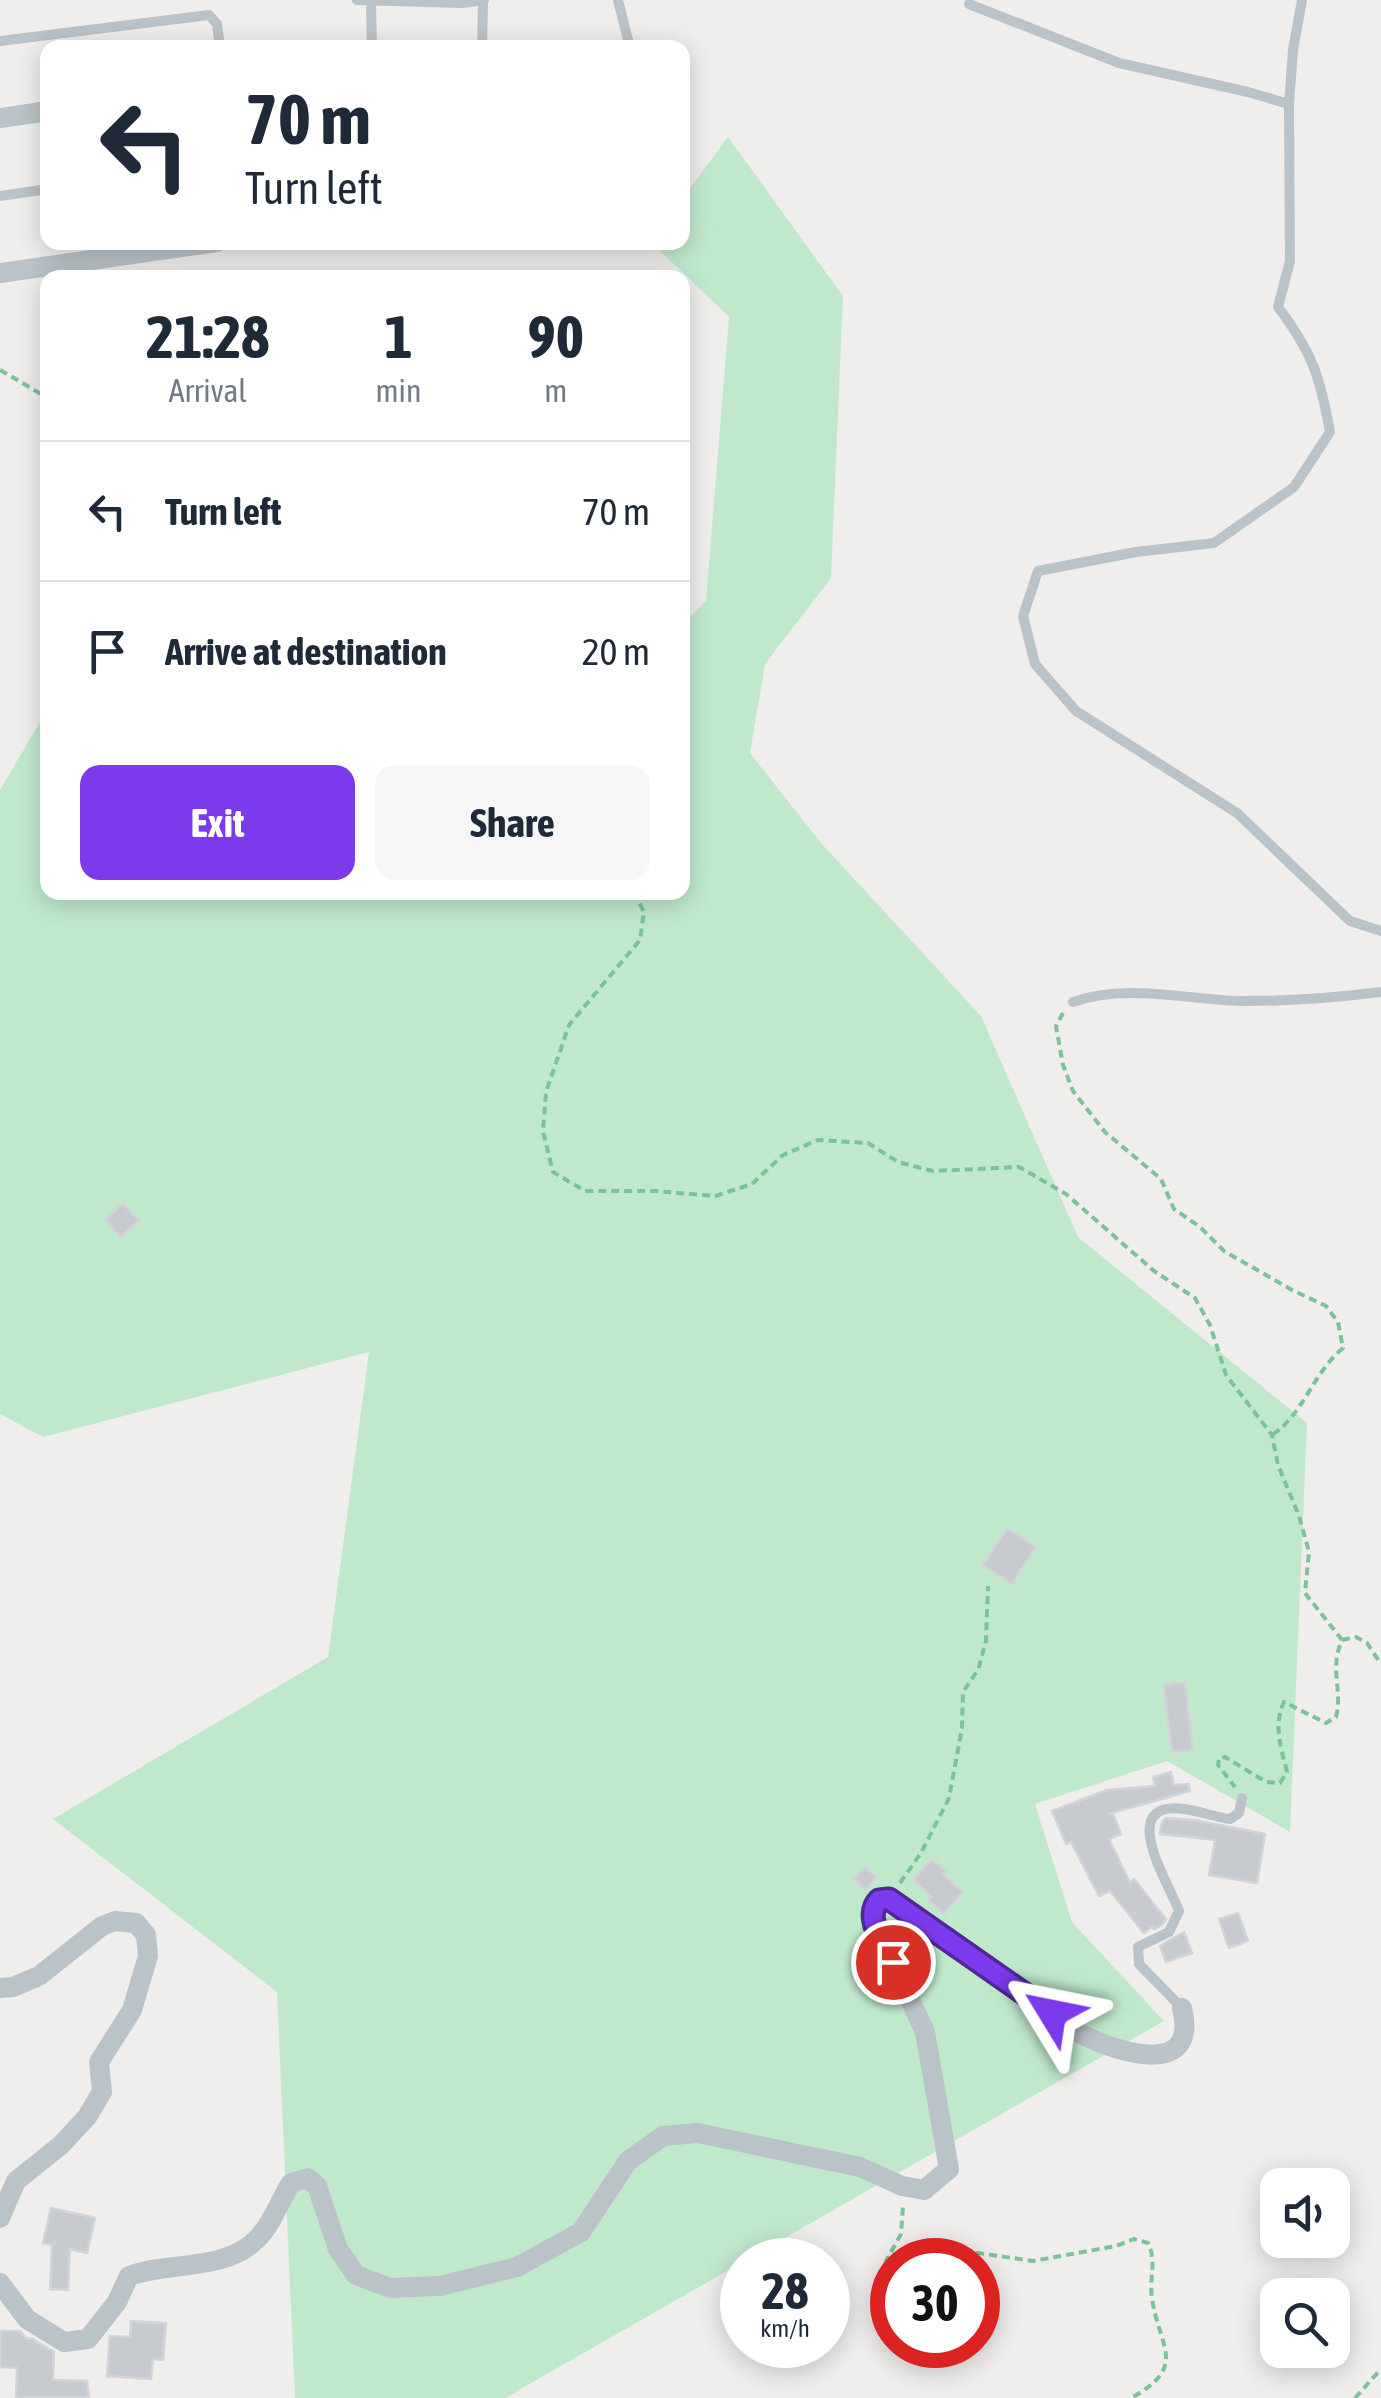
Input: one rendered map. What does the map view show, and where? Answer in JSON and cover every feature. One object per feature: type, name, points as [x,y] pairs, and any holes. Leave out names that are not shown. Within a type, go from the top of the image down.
[{"type":"street","points":[[0,118],[40,112]]},
{"type":"street","points":[[0,273],[160,250]]},
{"type":"street","points":[[0,2284],[27,2319],[64,2342],[88,2339],[117,2302],[130,2276],[150,2268],[176,2268],[238,2254],[260,2237],[291,2183],[308,2178],[317,2186],[338,2249],[356,2275],[390,2288],[440,2286],[517,2267],[581,2232],[628,2161],[663,2136],[698,2134],[860,2167],[902,2186],[924,2190],[948,2169],[926,2032],[872,1915],[879,1900],[889,1899],[1085,2036],[1144,2056],[1164,2056],[1181,2043],[1186,2024],[1182,2008]]},
{"type":"street","points":[[0,1988],[14,1987],[39,1976],[102,1926],[116,1920],[136,1923],[146,1935],[148,1956],[132,2010],[99,2062],[102,2092],[87,2117],[61,2144],[16,2181],[0,2218]]},
{"type":"lane","points":[[357,0],[483,1],[482,40]]},
{"type":"lane","points":[[618,0],[628,40]]},
{"type":"lane","points":[[1302,0],[1293,50],[1290,104],[1290,260],[1278,307],[1314,361],[1330,432],[1294,487],[1214,544],[1136,552],[1038,571],[1023,616],[1035,664],[1076,712],[1237,813],[1350,921],[1381,931]]},
{"type":"lane","points":[[371,2],[372,40]]},
{"type":"lane","points":[[968,4],[1119,63],[1290,104]]},
{"type":"lane","points":[[0,41],[209,15],[217,24],[219,40]]},
{"type":"lane","points":[[0,196],[40,190]]},
{"type":"lane","points":[[1073,1002],[1097,994],[1241,1000],[1334,998],[1381,992]]},
{"type":"lane","points":[[1182,2008],[1140,1964],[1138,1947],[1168,1932],[1179,1911],[1155,1864],[1150,1826],[1155,1816],[1167,1810],[1184,1809],[1230,1819],[1240,1814],[1242,1798]]},
{"type":"path","points":[[0,370],[40,393]]},
{"type":"path","points":[[638,900],[644,912],[640,940],[569,1025],[546,1092],[542,1132],[552,1172],[585,1192],[655,1191],[715,1196],[752,1184],[783,1155],[818,1140],[868,1143],[898,1162],[933,1171],[1019,1168],[1066,1194],[1154,1271],[1195,1298],[1210,1325],[1226,1376],[1272,1435],[1278,1464],[1300,1516],[1309,1552],[1305,1593],[1342,1640]]},
{"type":"path","points":[[1073,1002],[1056,1026],[1063,1065],[1073,1091],[1105,1132],[1161,1179],[1174,1208],[1200,1226],[1224,1251],[1326,1306],[1338,1322],[1344,1348],[1317,1374],[1289,1424],[1272,1435]]},
{"type":"path","points":[[889,1899],[920,1853],[948,1798],[962,1728],[963,1692],[978,1670],[986,1642],[988,1586]]},
{"type":"path","points":[[1342,1640],[1356,1637],[1367,1643],[1381,1664]]},
{"type":"path","points":[[1242,1798],[1218,1765],[1219,1758],[1225,1757],[1266,1782],[1280,1783],[1287,1772],[1278,1714],[1284,1702],[1326,1723],[1336,1717],[1339,1707],[1334,1668],[1342,1640]]},
{"type":"path","points":[[900,2238],[902,2186]]},
{"type":"path","points":[[1000,2257],[1032,2261],[1141,2238],[1152,2252],[1152,2299],[1163,2336],[1166,2368],[1156,2385],[1131,2398]]},
{"type":"path","points":[[1355,2398],[1381,2369]]},
{"type":"green space","points":[[728,137],[843,296],[831,578],[765,664],[750,753],[821,843],[981,1016],[1078,1237],[1307,1423],[1290,1832],[1167,1761],[1035,1804],[1072,1922],[1164,2021],[785,2238],[720,2238],[720,2275],[505,2398],[295,2398],[277,1992],[53,1819],[328,1657],[369,1352],[43,1437],[0,1414],[0,790],[40,722],[40,900],[690,900],[690,617],[706,601],[729,317],[690,280],[690,270],[680,270],[659,250],[690,250],[690,189]]},
{"type":"building","points":[[123,1203],[139,1221],[121,1237],[105,1220]]},
{"type":"building","points":[[1007,1528],[1036,1547],[1012,1584],[983,1565]]},
{"type":"building","points":[[1185,1682],[1193,1750],[1172,1752],[1163,1685]]},
{"type":"building","points":[[1171,1772],[1174,1785],[1189,1784],[1190,1791],[1108,1814],[1113,1814],[1121,1834],[1109,1839],[1130,1883],[1134,1879],[1166,1919],[1144,1933],[1110,1891],[1099,1896],[1071,1842],[1066,1844],[1052,1811],[1107,1790],[1155,1786],[1153,1777]]},
{"type":"building","points":[[1166,1818],[1265,1834],[1257,1883],[1209,1875],[1215,1840],[1160,1834]]},
{"type":"building","points":[[932,1859],[963,1892],[944,1914],[913,1880]]},
{"type":"building","points":[[865,1867],[877,1877],[865,1889],[854,1879]]},
{"type":"building","points":[[1238,1913],[1248,1941],[1229,1948],[1219,1919]]},
{"type":"building","points":[[1184,1932],[1192,1953],[1166,1962],[1160,1946]]},
{"type":"building","points":[[51,2208],[95,2218],[87,2253],[70,2249],[68,2290],[50,2289],[52,2245],[43,2243]]},
{"type":"building","points":[[131,2321],[166,2323],[163,2360],[153,2359],[151,2379],[107,2376],[110,2336],[130,2337]]},
{"type":"building","points":[[0,2331],[20,2331],[54,2352],[53,2380],[87,2381],[89,2398],[16,2398],[17,2368],[0,2367]]},
{"type":"route","points":[[893,1962],[872,1915],[879,1900],[889,1899],[1052,2013]]}]
